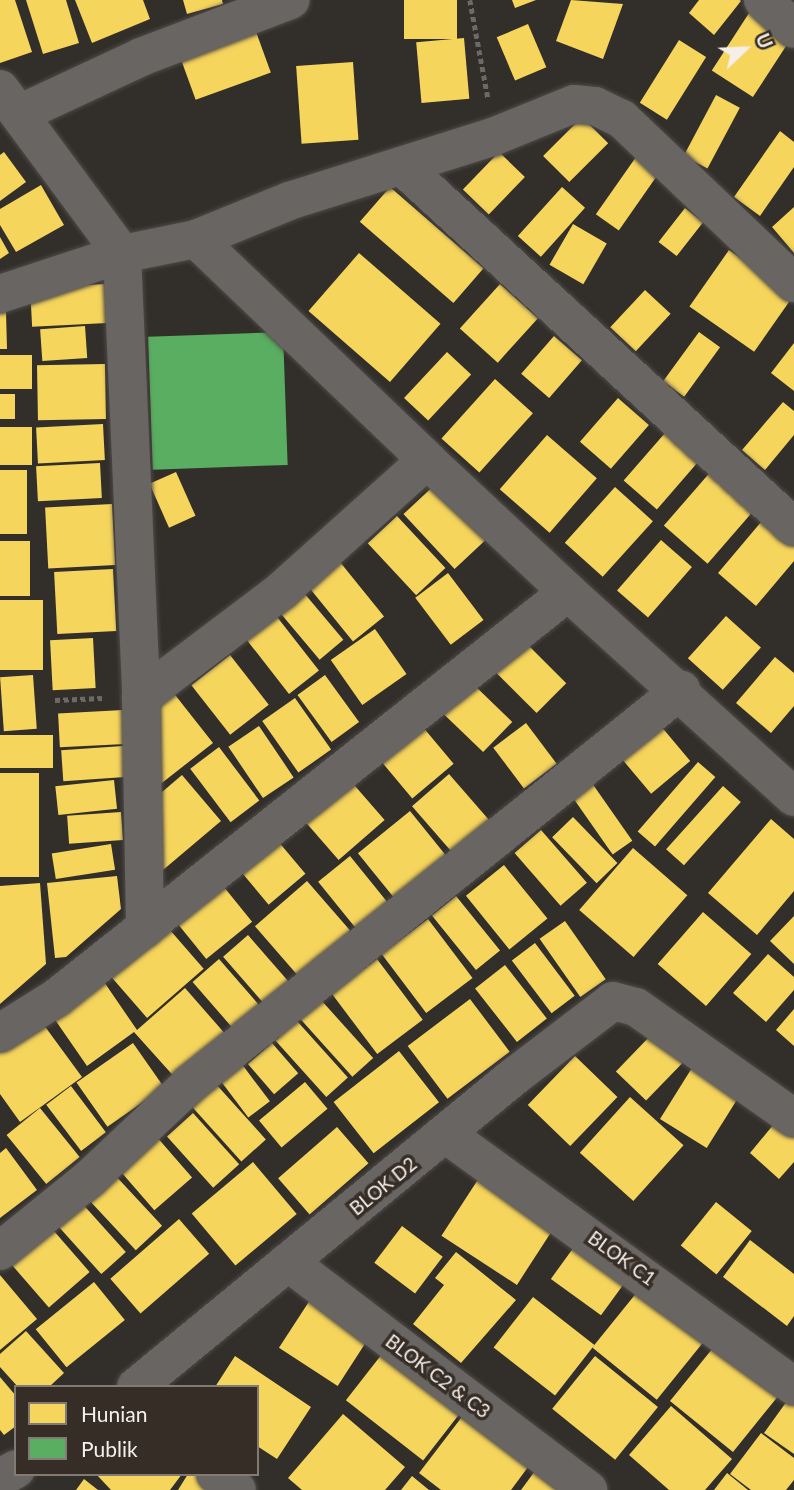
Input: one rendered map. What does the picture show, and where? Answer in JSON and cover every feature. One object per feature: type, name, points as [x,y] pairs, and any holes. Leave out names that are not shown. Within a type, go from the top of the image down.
[{"type":"street","points":[[145,928],[141,697],[122,254],[9,101],[141,57],[290,0]]},
{"type":"street","points":[[763,0],[794,29]]},
{"type":"street","points":[[0,295],[122,254],[196,239],[289,201],[495,136],[574,104],[610,112],[794,284]]},
{"type":"street","points":[[403,167],[794,527]]},
{"type":"street","points":[[196,239],[568,592],[681,690],[794,797]]},
{"type":"street","points":[[141,697],[281,592],[427,460]]},
{"type":"street","points":[[0,1032],[56,998],[568,592]]},
{"type":"street","points":[[0,1251],[90,1178],[211,1068],[681,690]]},
{"type":"street","name":"BLOK D2","points":[[138,1385],[608,1004],[622,1002],[636,1007],[794,1118]]},
{"type":"street","name":"BLOK C1","points":[[447,1135],[794,1386]]},
{"type":"street","name":"BLOK C2 & C3","points":[[288,1262],[588,1490]]},
{"type":"street","points":[[219,1476],[237,1490]]},
{"type":"path","points":[[470,0],[495,136]]},
{"type":"path","points":[[55,700],[141,697]]},
{"type":"building: Hunian","points":[[0,0],[15,0],[32,52],[0,63]]},
{"type":"building: Hunian","points":[[26,0],[66,0],[79,43],[43,54]]},
{"type":"building: Hunian","points":[[75,0],[143,0],[150,19],[92,43]]},
{"type":"building: Hunian","points":[[183,0],[222,0],[223,4],[187,14]]},
{"type":"building: Hunian","points":[[404,0],[457,0],[457,39],[404,39]]},
{"type":"building: Hunian","points":[[512,0],[536,0],[515,8]]},
{"type":"building: Hunian","points":[[571,0],[623,4],[603,59],[556,41]]},
{"type":"building: Hunian","points":[[699,0],[741,1],[714,35],[689,13]]},
{"type":"building: Hunian","points":[[751,10],[792,37],[753,97],[712,70]]},
{"type":"building: Hunian","points":[[251,18],[271,73],[196,100],[176,45]]},
{"type":"building: Hunian","points":[[528,24],[546,67],[515,81],[497,37]]},
{"type":"building: Hunian","points":[[464,38],[469,99],[421,103],[416,42]]},
{"type":"building: Hunian","points":[[679,40],[706,57],[667,120],[640,103]]},
{"type":"building: Hunian","points":[[353,62],[358,140],[302,144],[296,66]]},
{"type":"building: Hunian","points":[[716,95],[740,108],[707,169],[684,156]]},
{"type":"building: Hunian","points":[[582,117],[608,143],[569,182],[543,156]]},
{"type":"building: Hunian","points":[[780,131],[794,142],[794,167],[760,216],[734,197]]},
{"type":"building: Hunian","points":[[4,152],[26,182],[0,201],[0,155]]},
{"type":"building: Hunian","points":[[499,152],[525,177],[489,214],[463,189]]},
{"type":"building: Hunian","points":[[636,157],[659,173],[619,230],[596,214]]},
{"type":"building: Hunian","points":[[41,185],[64,225],[16,252],[0,225],[0,209]]},
{"type":"building: Hunian","points":[[390,187],[484,268],[453,303],[360,222]]},
{"type":"building: Hunian","points":[[562,187],[585,208],[541,257],[518,236]]},
{"type":"building: Hunian","points":[[794,207],[794,253],[772,227]]},
{"type":"building: Hunian","points":[[685,208],[703,222],[677,256],[659,242]]},
{"type":"building: Hunian","points":[[573,224],[607,244],[583,284],[550,265]]},
{"type":"building: Hunian","points":[[0,237],[9,253],[0,259]]},
{"type":"building: Hunian","points":[[729,250],[794,295],[754,352],[689,307]]},
{"type":"building: Hunian","points":[[359,253],[441,324],[390,382],[308,311]]},
{"type":"building: Hunian","points":[[105,284],[107,323],[32,327],[30,288]]},
{"type":"building: Hunian","points":[[500,284],[538,318],[498,363],[460,329]]},
{"type":"building: Hunian","points":[[645,290],[671,314],[636,351],[610,327]]},
{"type":"building: Hunian","points":[[0,312],[6,312],[7,349],[0,349]]},
{"type":"building: Hunian","points":[[85,326],[87,358],[42,361],[40,329]]},
{"type":"building: Hunian","points":[[699,332],[720,347],[684,397],[663,381]]},
{"type":"building: Hunian","points":[[554,336],[582,360],[549,398],[521,374]]},
{"type":"building: Hunian","points":[[794,343],[794,391],[771,373]]},
{"type":"building: Hunian","points":[[447,352],[471,375],[428,421],[404,398]]},
{"type":"building: Hunian","points":[[0,355],[32,355],[32,389],[0,389]]},
{"type":"building: Hunian","points":[[105,364],[106,419],[38,420],[37,365]]},
{"type":"building: Hunian","points":[[495,379],[533,413],[479,473],[441,438]]},
{"type":"building: Hunian","points":[[0,394],[15,394],[15,419],[0,419]]},
{"type":"building: Hunian","points":[[618,398],[649,425],[611,469],[580,442]]},
{"type":"building: Hunian","points":[[783,402],[794,411],[794,435],[765,470],[742,450]]},
{"type":"building: Hunian","points":[[103,424],[105,460],[38,463],[36,428]]},
{"type":"building: Hunian","points":[[0,427],[32,427],[32,465],[0,465]]},
{"type":"building: Hunian","points":[[665,433],[698,462],[657,509],[624,481]]},
{"type":"building: Hunian","points":[[547,435],[597,478],[550,533],[500,489]]},
{"type":"building: Hunian","points":[[100,463],[102,498],[38,501],[36,466]]},
{"type":"building: Hunian","points":[[713,469],[757,507],[708,564],[664,526]]},
{"type":"building: Hunian","points":[[0,470],[27,470],[27,534],[0,534]]},
{"type":"building: Hunian","points":[[176,472],[196,516],[169,528],[150,484]]},
{"type":"building: Hunian","points":[[440,480],[491,535],[455,569],[403,514]]},
{"type":"building: Hunian","points":[[615,487],[653,521],[603,577],[565,543]]},
{"type":"building: Hunian","points":[[112,504],[115,565],[48,568],[45,508]]},
{"type":"building: Hunian","points":[[767,515],[794,539],[794,561],[756,606],[718,573]]},
{"type":"building: Hunian","points":[[397,516],[445,568],[416,595],[368,543]]},
{"type":"building: Hunian","points":[[661,540],[692,567],[648,617],[617,591]]},
{"type":"building: Hunian","points":[[0,541],[30,541],[30,596],[0,596]]},
{"type":"building: Hunian","points":[[340,562],[384,616],[353,642],[309,587]]},
{"type":"building: Hunian","points":[[113,569],[116,631],[57,634],[54,572]]},
{"type":"building: Hunian","points":[[448,573],[484,620],[451,645],[415,598]]},
{"type":"building: Hunian","points":[[299,587],[343,640],[320,660],[275,607]]},
{"type":"building: Hunian","points":[[0,600],[43,600],[43,670],[0,670]]},
{"type":"building: Hunian","points":[[274,613],[319,671],[289,694],[244,636]]},
{"type":"building: Hunian","points":[[726,616],[761,647],[723,690],[688,658]]},
{"type":"building: Hunian","points":[[375,629],[407,674],[362,705],[331,660]]},
{"type":"building: Hunian","points":[[93,638],[96,688],[53,690],[50,640]]},
{"type":"building: Hunian","points":[[521,638],[566,683],[537,713],[491,668]]},
{"type":"building: Hunian","points":[[230,655],[269,705],[230,735],[191,685]]},
{"type":"building: Hunian","points":[[775,657],[794,673],[794,706],[771,733],[736,703]]},
{"type":"building: Hunian","points":[[33,675],[37,729],[4,731],[0,677]]},
{"type":"building: Hunian","points":[[325,675],[359,722],[332,742],[297,695]]},
{"type":"building: Hunian","points":[[472,683],[512,722],[483,752],[443,713]]},
{"type":"building: Hunian","points":[[172,691],[213,743],[149,793],[146,711]]},
{"type":"building: Hunian","points":[[295,698],[331,750],[298,773],[262,721]]},
{"type":"building: Hunian","points":[[123,710],[125,744],[60,747],[58,713]]},
{"type":"building: Hunian","points":[[417,720],[454,764],[412,798],[376,755]]},
{"type":"building: Hunian","points":[[526,723],[557,764],[524,788],[493,748]]},
{"type":"building: Hunian","points":[[660,725],[690,761],[651,794],[621,758]]},
{"type":"building: Hunian","points":[[259,726],[294,777],[263,798],[228,747]]},
{"type":"building: Hunian","points":[[0,735],[53,735],[53,768],[0,768]]},
{"type":"building: Hunian","points":[[123,746],[125,777],[63,781],[61,750]]},
{"type":"building: Hunian","points":[[219,747],[259,801],[231,822],[190,769]]},
{"type":"building: Hunian","points":[[698,762],[715,777],[655,847],[638,831]]},
{"type":"building: Hunian","points":[[342,771],[385,820],[339,860],[296,811]]},
{"type":"building: Hunian","points":[[0,773],[39,773],[39,877],[0,877]]},
{"type":"building: Hunian","points":[[449,774],[493,825],[456,857],[412,806]]},
{"type":"building: Hunian","points":[[182,775],[221,821],[150,881],[148,804]]},
{"type":"building: Hunian","points":[[587,776],[632,841],[613,854],[567,790]]},
{"type":"building: Hunian","points":[[114,780],[117,809],[58,815],[55,786]]},
{"type":"building: Hunian","points":[[723,786],[741,802],[684,865],[666,849]]},
{"type":"building: Hunian","points":[[410,811],[448,858],[396,900],[358,853]]},
{"type":"building: Hunian","points":[[121,812],[123,840],[69,844],[67,816]]},
{"type":"building: Hunian","points":[[573,817],[617,863],[597,883],[552,837]]},
{"type":"building: Hunian","points":[[771,819],[794,839],[794,891],[757,935],[708,893]]},
{"type":"building: Hunian","points":[[541,830],[587,883],[561,906],[515,853]]},
{"type":"building: Hunian","points":[[272,834],[305,874],[269,905],[235,865]]},
{"type":"building: Hunian","points":[[111,844],[115,870],[56,879],[52,853]]},
{"type":"building: Hunian","points":[[633,848],[687,895],[634,957],[579,910]]},
{"type":"building: Hunian","points":[[350,856],[391,907],[359,932],[318,882]]},
{"type":"building: Hunian","points":[[504,865],[547,919],[509,949],[466,896]]},
{"type":"building: Hunian","points":[[117,876],[121,909],[66,957],[55,958],[47,883]]},
{"type":"building: Hunian","points":[[215,876],[252,922],[206,959],[169,913]]},
{"type":"building: Hunian","points":[[307,881],[350,931],[298,976],[255,926]]},
{"type":"building: Hunian","points":[[40,883],[46,964],[0,1004],[0,886]]},
{"type":"building: Hunian","points":[[456,896],[500,950],[476,970],[432,916]]},
{"type":"building: Hunian","points":[[703,912],[751,954],[706,1006],[658,964]]},
{"type":"building: Hunian","points":[[794,916],[794,964],[770,941]]},
{"type":"building: Hunian","points":[[428,919],[473,978],[426,1013],[382,954]]},
{"type":"building: Hunian","points":[[565,921],[606,979],[580,997],[540,939]]},
{"type":"building: Hunian","points":[[163,922],[204,969],[147,1018],[106,971]]},
{"type":"building: Hunian","points":[[248,935],[291,984],[266,1006],[223,957]]},
{"type":"building: Hunian","points":[[535,943],[575,996],[552,1013],[512,960]]},
{"type":"building: Hunian","points":[[768,954],[794,977],[794,990],[766,1022],[733,993]]},
{"type":"building: Hunian","points":[[219,959],[263,1010],[237,1033],[193,982]]},
{"type":"building: Hunian","points":[[377,959],[423,1020],[377,1054],[331,993]]},
{"type":"building: Hunian","points":[[505,965],[547,1019],[517,1042],[475,988]]},
{"type":"building: Hunian","points":[[100,976],[137,1030],[185,988],[227,1036],[178,1081],[134,1032],[87,1066],[49,1011]]},
{"type":"building: Hunian","points":[[470,999],[510,1052],[447,1099],[408,1046]]},
{"type":"building: Hunian","points":[[321,1000],[373,1058],[352,1077],[300,1019]]},
{"type":"building: Hunian","points":[[794,1009],[794,1046],[776,1030]]},
{"type":"building: Hunian","points":[[38,1017],[82,1077],[20,1122],[0,1094],[0,1045]]},
{"type":"building: Hunian","points":[[297,1021],[348,1077],[326,1097],[275,1040]]},
{"type":"building: Hunian","points":[[652,1034],[682,1063],[646,1101],[616,1071]]},
{"type":"building: Hunian","points":[[133,1043],[164,1087],[107,1127],[76,1083]]},
{"type":"building: Hunian","points":[[272,1043],[298,1073],[274,1094],[248,1064]]},
{"type":"building: Hunian","points":[[399,1051],[439,1102],[374,1153],[334,1102]]},
{"type":"building: Hunian","points":[[575,1056],[617,1097],[570,1146],[528,1105]]},
{"type":"building: Hunian","points":[[241,1063],[270,1101],[248,1118],[219,1079]]},
{"type":"building: Hunian","points":[[695,1063],[742,1092],[707,1148],[660,1119]]},
{"type":"building: Hunian","points":[[305,1082],[327,1109],[282,1147],[259,1121]]},
{"type":"building: Hunian","points":[[215,1083],[266,1139],[241,1162],[190,1105]]},
{"type":"building: Hunian","points":[[71,1086],[106,1132],[81,1151],[46,1105]]},
{"type":"building: Hunian","points":[[630,1097],[684,1145],[633,1201],[580,1153]]},
{"type":"building: Hunian","points":[[40,1108],[80,1157],[46,1184],[7,1135]]},
{"type":"building: Hunian","points":[[193,1113],[239,1164],[213,1188],[167,1136]]},
{"type":"building: Hunian","points":[[778,1119],[794,1132],[794,1162],[779,1179],[750,1153]]},
{"type":"building: Hunian","points":[[337,1127],[368,1163],[310,1214],[278,1178]]},
{"type":"building: Hunian","points":[[156,1136],[192,1178],[154,1210],[118,1169]]},
{"type":"building: Hunian","points":[[6,1148],[37,1190],[0,1218],[0,1153]]},
{"type":"building: Hunian","points":[[253,1162],[297,1214],[235,1266],[192,1213]]},
{"type":"building: Hunian","points":[[113,1173],[162,1226],[136,1250],[87,1198]]},
{"type":"building: Hunian","points":[[479,1178],[554,1227],[517,1285],[441,1236]]},
{"type":"building: Hunian","points":[[79,1200],[126,1252],[101,1274],[54,1222]]},
{"type":"building: Hunian","points":[[716,1202],[752,1231],[717,1274],[681,1246]]},
{"type":"building: Hunian","points":[[179,1219],[209,1254],[141,1313],[110,1279]]},
{"type":"building: Hunian","points":[[47,1223],[90,1272],[49,1307],[6,1258]]},
{"type":"building: Hunian","points":[[402,1226],[443,1257],[415,1293],[374,1263]]},
{"type":"building: Hunian","points":[[582,1236],[632,1272],[601,1315],[551,1279]]},
{"type":"building: Hunian","points":[[750,1240],[794,1274],[794,1316],[787,1326],[723,1277]]},
{"type":"building: Hunian","points":[[456,1252],[516,1300],[461,1363],[413,1324],[444,1285],[435,1278]]},
{"type":"building: Hunian","points":[[0,1275],[37,1319],[0,1350]]},
{"type":"building: Hunian","points":[[94,1282],[125,1320],[67,1367],[36,1329]]},
{"type":"building: Hunian","points":[[642,1286],[707,1338],[657,1400],[592,1347]]},
{"type":"building: Hunian","points":[[533,1297],[594,1345],[555,1395],[494,1347]]},
{"type":"building: Hunian","points":[[310,1300],[369,1338],[338,1386],[279,1348]]},
{"type":"building: Hunian","points":[[26,1331],[64,1373],[51,1385],[16,1385],[0,1367],[0,1354]]},
{"type":"building: Hunian","points":[[721,1338],[784,1389],[733,1452],[670,1401]]},
{"type":"building: Hunian","points":[[389,1345],[466,1405],[423,1460],[346,1400]]},
{"type":"building: Hunian","points":[[235,1356],[311,1407],[277,1459],[259,1447],[259,1385],[216,1385]]},
{"type":"building: Hunian","points":[[595,1356],[658,1407],[615,1460],[552,1409]]},
{"type":"building: Hunian","points":[[0,1377],[14,1394],[14,1428],[4,1435],[0,1430]]},
{"type":"building: Hunian","points":[[792,1394],[794,1395],[794,1454],[764,1433]]},
{"type":"building: Hunian","points":[[671,1406],[732,1459],[705,1490],[669,1490],[629,1455]]},
{"type":"building: Hunian","points":[[468,1409],[534,1459],[511,1490],[441,1490],[419,1473]]},
{"type":"building: Hunian","points":[[343,1414],[405,1467],[385,1490],[302,1490],[288,1478]]},
{"type":"building: Hunian","points":[[761,1433],[794,1458],[794,1480],[786,1490],[751,1490],[730,1474]]},
{"type":"building: Hunian","points":[[543,1460],[583,1490],[521,1490]]},
{"type":"building: Hunian","points":[[727,1473],[748,1490],[714,1490]]},
{"type":"building: Hunian","points":[[98,1476],[180,1476],[170,1490],[111,1490]]},
{"type":"building: Hunian","points":[[187,1476],[209,1476],[229,1490],[178,1490]]},
{"type":"building: Hunian","points":[[412,1476],[429,1490],[401,1490]]},
{"type":"building: Hunian","points":[[84,1479],[98,1490],[76,1490]]},
{"type":"building: Publik","points":[[283,332],[288,465],[153,470],[148,337]]}]
